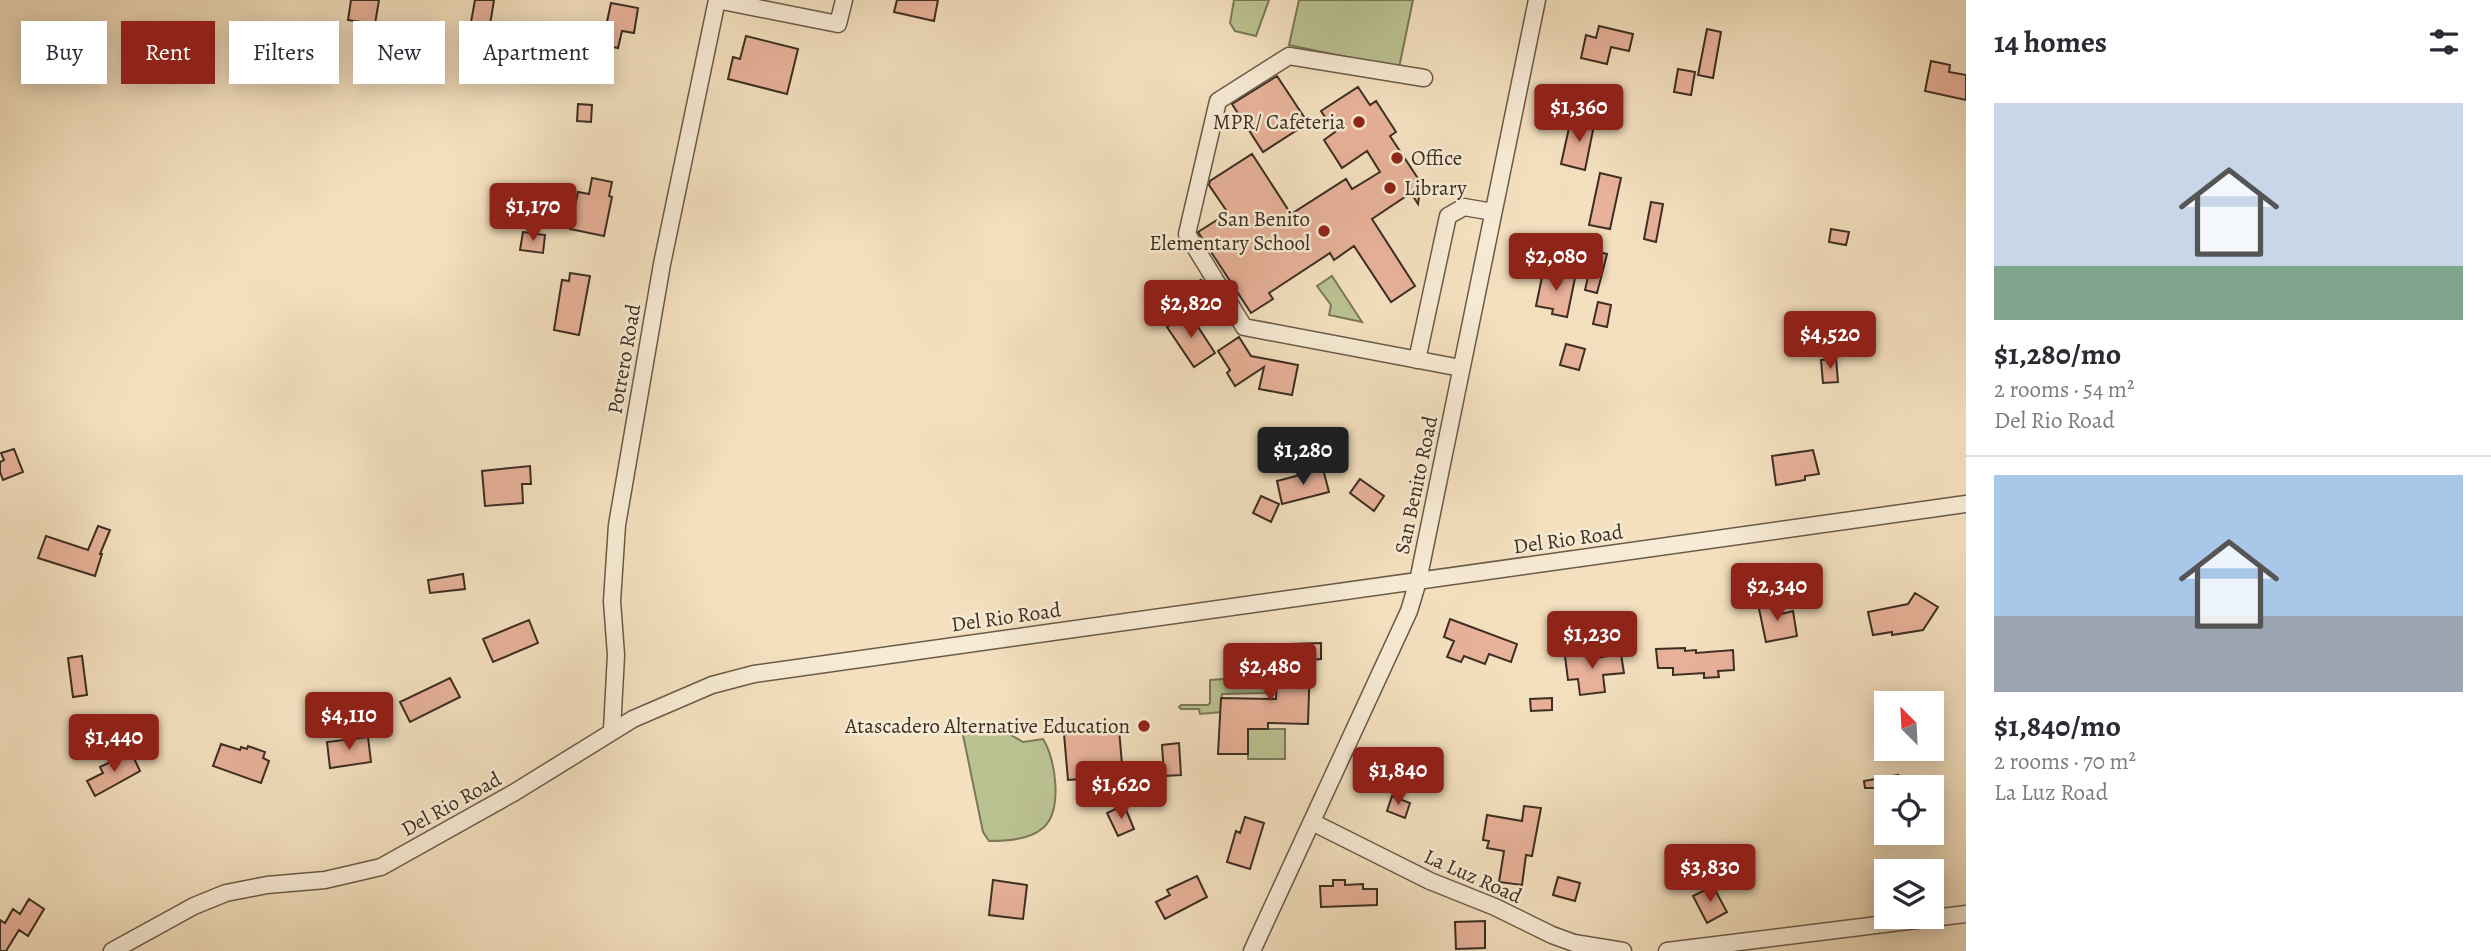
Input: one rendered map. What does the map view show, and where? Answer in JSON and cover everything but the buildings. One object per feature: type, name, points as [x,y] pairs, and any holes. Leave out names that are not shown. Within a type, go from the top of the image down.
[{"type":"street","points":[[717,0],[838,24],[844,0]]},
{"type":"street","name":"Potrero Road","points":[[612,730],[616,655],[612,601],[617,525],[662,264],[717,0]]},
{"type":"street","name":"San Benito Road","points":[[1252,951],[1409,611],[1418,581],[1536,0]]},
{"type":"street","points":[[1424,78],[1289,56],[1218,101],[1187,234],[1244,327],[1461,368]]},
{"type":"street","points":[[1417,360],[1448,216],[1464,207],[1493,212]]},
{"type":"street","name":"Del Rio Road","points":[[112,951],[194,906],[226,893],[325,880],[381,867],[515,792],[612,730],[687,694],[754,674],[1966,504]]},
{"type":"street","name":"La Luz Road","points":[[1312,822],[1430,881],[1495,907],[1552,935],[1574,943],[1623,951]]},
{"type":"street","points":[[1667,951],[1966,914]]},
{"type":"green space","points":[[1234,0],[1269,0],[1256,36],[1235,31],[1230,23]]},
{"type":"green space","points":[[1299,0],[1413,0],[1399,68],[1289,45]]},
{"type":"green space","points":[[1332,276],[1362,322],[1329,315],[1331,305],[1317,286]]},
{"type":"green space","points":[[1267,676],[1268,693],[1222,694],[1221,712],[1200,714],[1199,709],[1179,707],[1208,705],[1210,680]]},
{"type":"green space","points":[[992,724],[1023,742],[1043,739],[1048,748],[1054,771],[1053,810],[1043,828],[1024,837],[989,841],[983,832],[963,735],[968,729]]},
{"type":"green space","points":[[1248,729],[1285,729],[1285,759],[1248,759]]},
{"type":"place","name":"MPR/ Cafeteria","points":[[1359,122]]},
{"type":"place","name":"Office","points":[[1397,158]]},
{"type":"place","name":"Library","points":[[1390,188]]},
{"type":"place","name":"San Benito Elementary School","points":[[1324,231]]},
{"type":"place","name":"Atascadero Alternative Education","points":[[1144,726]]}]
